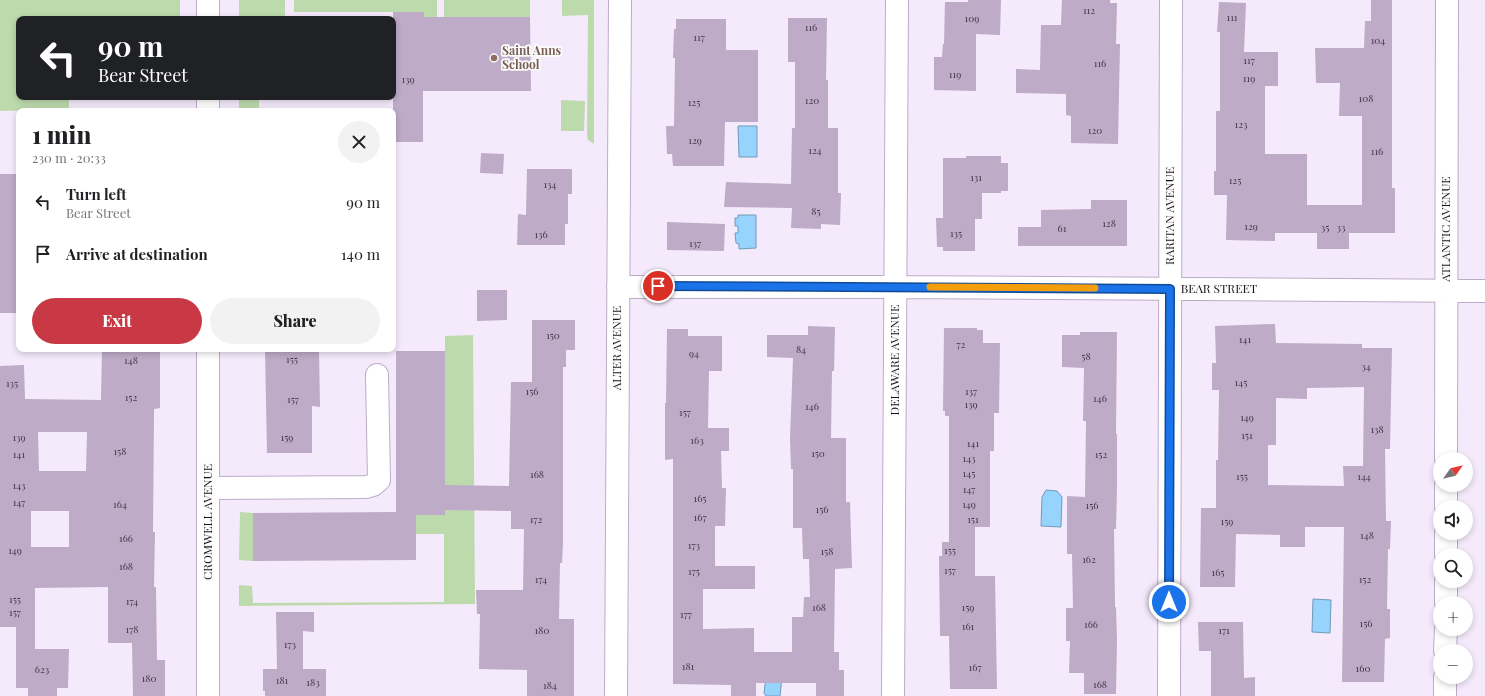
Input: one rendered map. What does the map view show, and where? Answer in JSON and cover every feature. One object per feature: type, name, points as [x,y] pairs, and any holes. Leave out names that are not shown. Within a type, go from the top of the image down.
[{"type":"street","points":[[208,0],[208,16]]},
{"type":"street","name":"ALTER AVENUE","points":[[616,696],[620,0]]},
{"type":"street","name":"DELAWARE AVENUE","points":[[893,696],[897,0]]},
{"type":"street","name":"RARITAN AVENUE","points":[[1169,696],[1171,0]]},
{"type":"street","name":"ATLANTIC AVENUE","points":[[1446,452],[1448,0]]},
{"type":"street","name":"BEAR STREET","points":[[618,286],[1485,291]]},
{"type":"street","name":"CROMWELL AVENUE","points":[[208,352],[208,696]]},
{"type":"street","points":[[208,488],[366,487],[373,485],[378,480],[377,375]]},
{"type":"street","points":[[1445,696],[1446,684]]},
{"type":"green space","points":[[0,0],[180,0],[180,16],[16,16],[16,100],[69,100],[69,108],[16,108],[16,111],[0,111]]},
{"type":"green space","points":[[239,0],[285,0],[285,16],[239,16]]},
{"type":"green space","points":[[294,0],[437,0],[437,40],[424,44],[424,12],[294,12]]},
{"type":"green space","points":[[444,0],[530,0],[530,17],[457,17],[444,39]]},
{"type":"green space","points":[[562,0],[594,0],[594,144],[588,140],[587,136],[588,15],[562,16]]},
{"type":"green space","points":[[239,100],[259,100],[259,108],[239,108]]},
{"type":"green space","points":[[561,100],[585,101],[584,131],[561,131]]},
{"type":"green space","points":[[473,335],[475,604],[239,606],[239,585],[252,586],[253,603],[444,602],[444,534],[416,534],[416,515],[445,514],[445,336]]},
{"type":"green space","points":[[240,512],[253,513],[253,561],[239,560]]},
{"type":"water","points":[[738,126],[757,126],[757,157],[739,157]]},
{"type":"water","points":[[738,215],[756,215],[756,248],[739,249],[739,244],[736,243],[735,233],[738,233],[738,226],[735,226],[735,218],[738,218]]},
{"type":"water","points":[[1046,490],[1057,491],[1062,497],[1061,527],[1041,526],[1042,497]]},
{"type":"water","points":[[1313,599],[1331,600],[1330,633],[1312,632]]},
{"type":"water","points":[[766,677],[782,677],[780,696],[766,696],[764,693]]},
{"type":"building","points":[[968,0],[1001,0],[1000,35],[976,34],[976,91],[934,90],[934,57],[942,57],[944,44],[945,2],[968,2]]},
{"type":"building","points":[[1062,0],[1110,0],[1110,3],[1117,3],[1116,44],[1120,44],[1118,144],[1071,143],[1071,116],[1066,115],[1066,94],[1016,93],[1016,69],[1040,70],[1041,25],[1061,25]]},
{"type":"building","points":[[1371,0],[1392,0],[1392,188],[1395,188],[1395,233],[1349,233],[1349,249],[1317,249],[1317,233],[1275,233],[1275,241],[1226,240],[1227,195],[1214,195],[1214,171],[1216,171],[1216,111],[1220,111],[1220,32],[1217,32],[1219,2],[1246,3],[1244,52],[1278,52],[1278,86],[1265,86],[1265,154],[1307,154],[1307,205],[1362,205],[1362,116],[1339,116],[1340,83],[1316,83],[1315,48],[1364,48],[1365,21],[1371,21]]},
{"type":"building","points":[[393,12],[424,12],[424,17],[530,17],[531,91],[423,91],[423,142],[396,142],[396,108],[393,108],[393,100],[396,100],[396,16],[393,16]]},
{"type":"building","points":[[788,18],[827,18],[826,80],[828,80],[828,128],[838,128],[838,193],[841,193],[840,225],[821,224],[821,229],[791,228],[792,208],[724,207],[726,182],[791,184],[792,128],[795,128],[795,62],[788,62]]},
{"type":"building","points":[[676,19],[726,19],[726,50],[758,50],[758,122],[725,122],[724,166],[673,166],[672,154],[667,154],[666,126],[674,126],[675,58],[673,58],[674,29],[676,29]]},
{"type":"building","points":[[481,153],[504,154],[503,174],[480,173]]},
{"type":"building","points":[[966,156],[1001,156],[1001,163],[1008,163],[1008,191],[1001,191],[1001,193],[982,193],[982,219],[975,219],[975,251],[943,251],[943,247],[937,247],[936,218],[943,218],[943,158],[966,158]]},
{"type":"building","points":[[527,169],[572,169],[572,194],[568,194],[568,224],[565,224],[565,245],[517,245],[518,214],[526,215]]},
{"type":"building","points":[[0,174],[16,174],[16,313],[0,313]]},
{"type":"building","points":[[1091,200],[1127,200],[1127,246],[1018,246],[1018,227],[1041,227],[1041,210],[1091,209]]},
{"type":"building","points":[[667,222],[725,224],[724,251],[667,250]]},
{"type":"building","points":[[477,290],[507,290],[507,320],[477,321]]},
{"type":"building","points":[[532,320],[575,320],[575,350],[566,350],[566,367],[563,367],[563,543],[562,563],[560,563],[559,619],[574,619],[574,696],[527,696],[527,670],[479,669],[480,614],[477,614],[476,590],[523,590],[524,529],[511,529],[511,511],[445,510],[445,515],[416,515],[416,560],[253,561],[253,513],[396,512],[396,351],[445,351],[445,485],[509,486],[511,382],[532,382]]},
{"type":"building","points":[[1275,324],[1276,343],[1362,344],[1362,348],[1392,348],[1390,449],[1385,449],[1386,521],[1391,521],[1390,549],[1388,549],[1387,609],[1390,609],[1390,638],[1385,639],[1384,682],[1342,682],[1344,527],[1305,527],[1305,547],[1280,547],[1280,535],[1236,534],[1235,587],[1200,587],[1201,508],[1216,508],[1216,460],[1218,460],[1219,390],[1212,390],[1212,363],[1216,363],[1215,326]],"holes":[[[1364,387],[1363,466],[1343,466],[1344,486],[1268,485],[1268,445],[1276,445],[1276,398],[1307,399],[1307,388]]]},
{"type":"building","points":[[808,326],[835,327],[834,371],[832,371],[831,438],[846,438],[846,502],[850,502],[852,568],[835,569],[834,652],[839,652],[839,670],[844,670],[844,696],[816,696],[816,683],[756,683],[756,696],[731,696],[731,685],[673,684],[673,459],[665,460],[667,329],[688,329],[688,336],[722,336],[722,371],[709,371],[708,428],[729,428],[729,451],[721,451],[722,488],[726,488],[725,526],[715,526],[715,566],[755,566],[755,589],[703,589],[703,629],[754,628],[754,652],[792,652],[792,617],[803,617],[804,597],[810,597],[809,559],[803,559],[802,528],[793,528],[793,469],[791,469],[790,438],[793,358],[767,357],[767,335],[808,335]]},
{"type":"building","points":[[944,328],[977,328],[977,330],[983,330],[983,343],[1000,343],[999,413],[994,413],[994,451],[990,451],[990,527],[975,527],[975,576],[995,576],[997,689],[950,689],[949,636],[940,636],[939,556],[942,556],[942,542],[949,542],[949,416],[945,416],[945,411],[943,411]]},
{"type":"building","points":[[1080,332],[1117,332],[1117,489],[1116,529],[1114,529],[1117,640],[1116,694],[1084,694],[1084,673],[1069,673],[1070,641],[1066,641],[1066,608],[1073,608],[1072,554],[1067,554],[1067,496],[1085,497],[1086,421],[1083,421],[1084,368],[1062,367],[1062,335],[1080,335]]},
{"type":"building","points":[[102,352],[160,352],[160,408],[154,409],[153,532],[155,532],[154,587],[156,587],[157,660],[165,660],[165,696],[133,696],[132,643],[108,643],[108,587],[35,588],[35,649],[69,649],[68,688],[57,688],[57,696],[28,696],[28,688],[16,688],[16,627],[0,627],[0,366],[24,365],[25,399],[101,400]],"holes":[[[38,432],[87,432],[86,471],[39,471]],[[31,511],[69,511],[69,547],[31,547]]]},
{"type":"building","points":[[265,352],[319,352],[320,407],[312,406],[312,453],[267,453]]},
{"type":"building","points":[[276,612],[314,612],[314,632],[303,631],[303,669],[326,669],[326,696],[265,696],[265,691],[263,691],[263,669],[277,669]]},
{"type":"building","points":[[1198,622],[1243,622],[1244,678],[1255,677],[1255,696],[1211,696],[1211,651],[1199,651]]},
{"type":"slow traffic","points":[[930,287],[1095,288]]},
{"type":"place","name":"Saint Anns School","points":[[494,58]]},
{"type":"route","points":[[658,286],[1170,289],[1169,602]]}]
